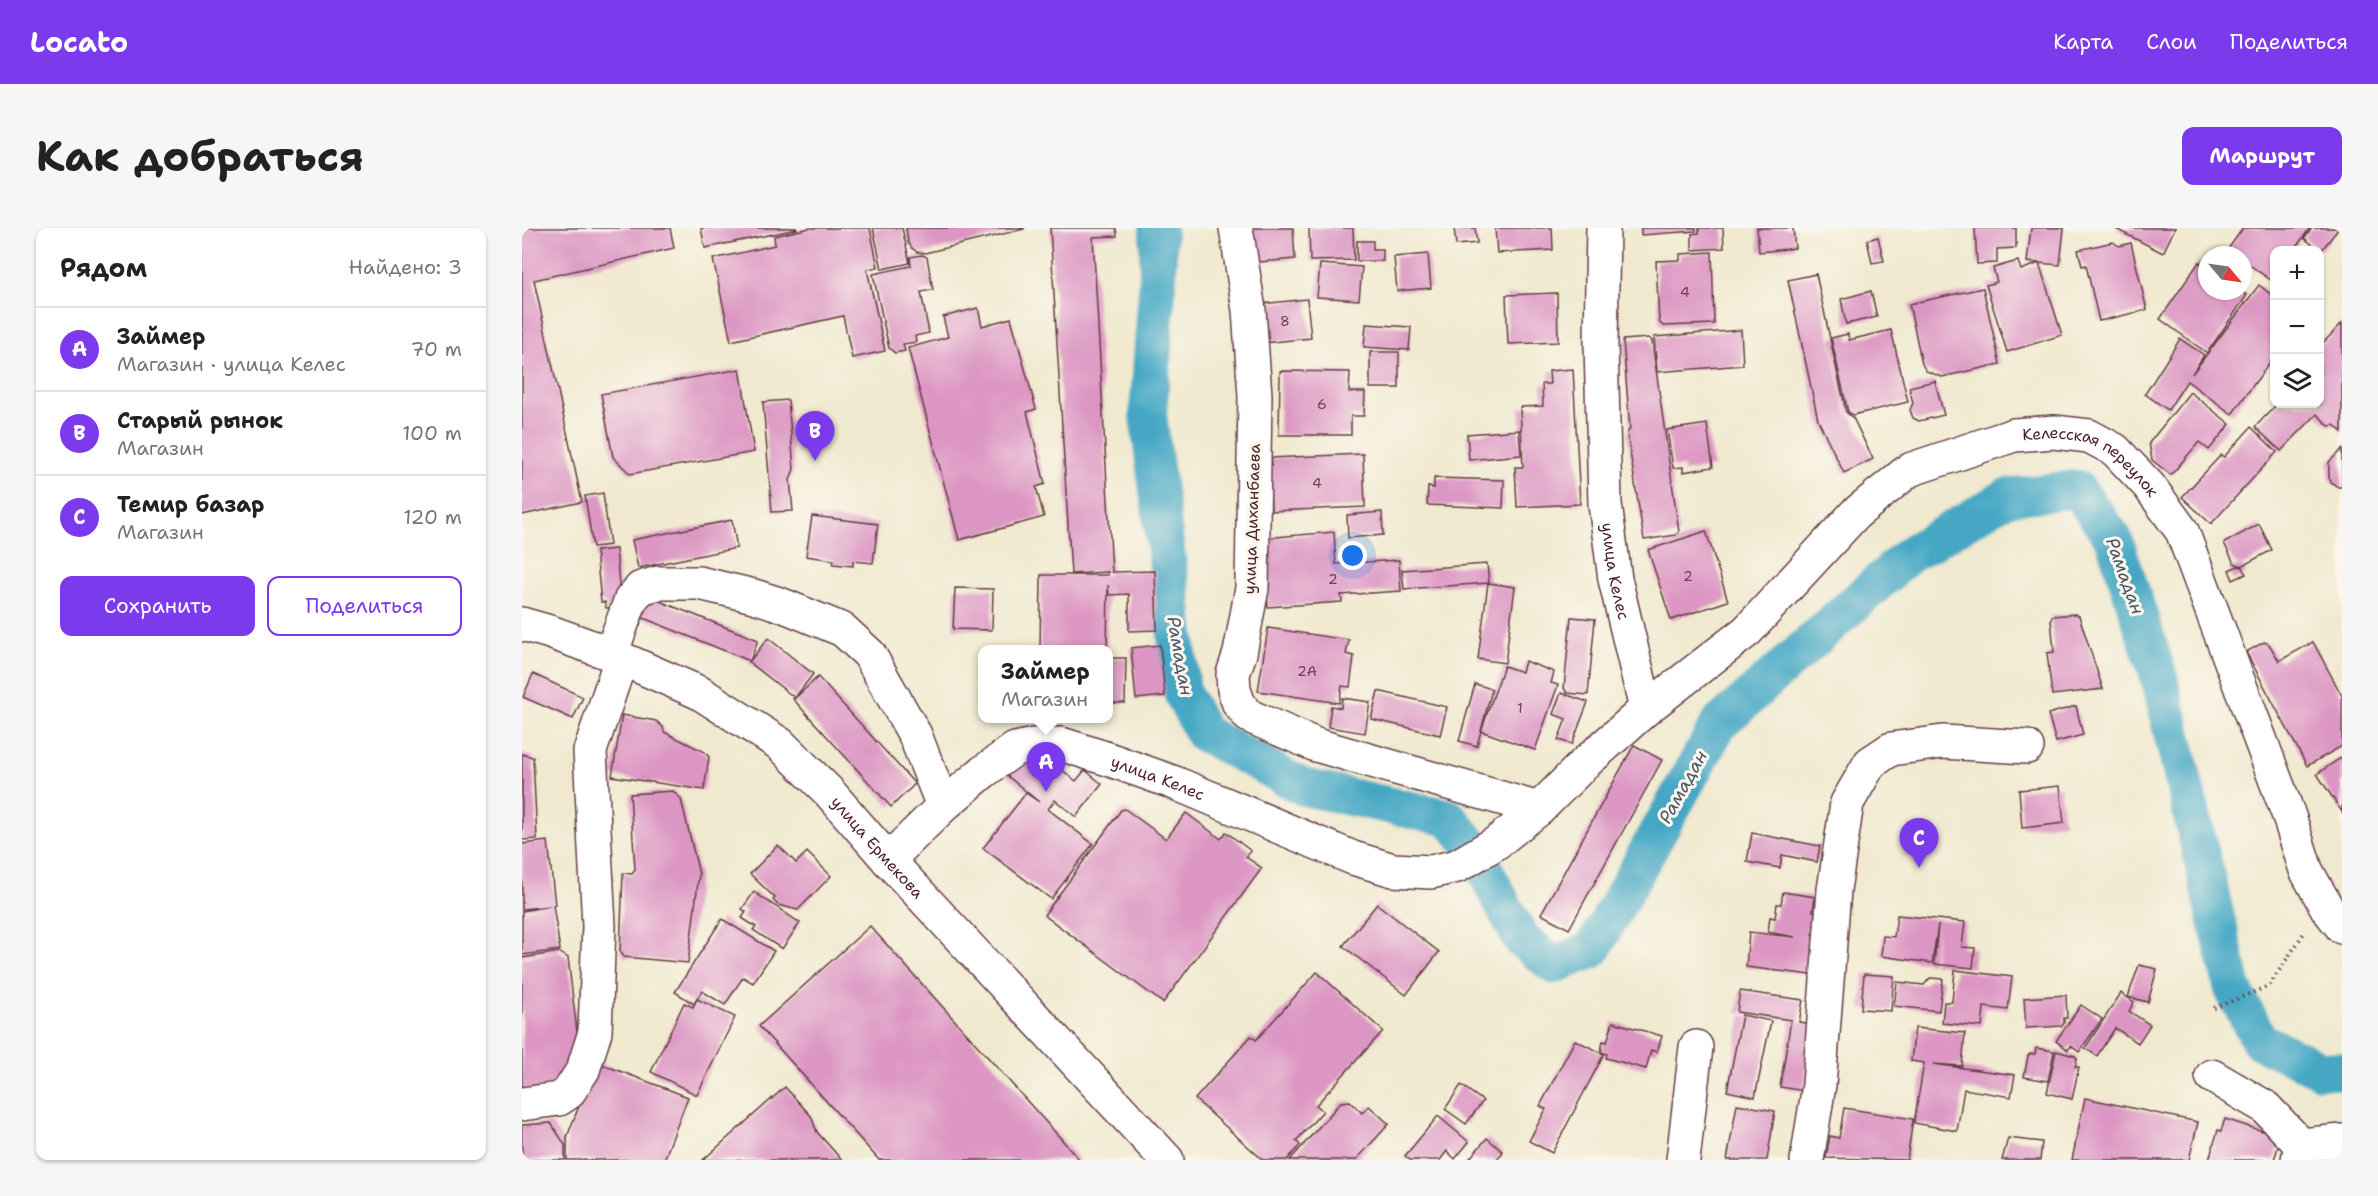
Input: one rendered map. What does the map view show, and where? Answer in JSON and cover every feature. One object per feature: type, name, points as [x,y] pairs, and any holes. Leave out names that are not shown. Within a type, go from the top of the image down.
[{"type":"street","name":"улица Диханбаева","points":[[1236,228],[1249,309],[1255,396],[1252,588],[1240,653],[1233,674],[1234,690],[1239,704],[1249,716],[1316,745],[1539,809]]},
{"type":"street","name":"улица Келес","points":[[1603,228],[1600,344],[1605,504],[1615,579],[1646,709]]},
{"type":"street","name":"Келесская переулок","points":[[1646,709],[1747,631],[1855,514],[1909,470],[2014,435],[2055,432],[2089,436],[2115,450],[2149,486],[2182,531],[2289,816],[2306,870],[2334,917]]},
{"type":"street","points":[[522,1104],[560,1099],[568,1093],[583,1070],[596,1032],[599,926],[590,751],[608,699],[628,608],[631,599],[641,588],[658,583],[699,583],[782,605],[843,630],[869,654],[915,735],[944,806]]},
{"type":"street","name":"улица Ермекова","points":[[522,624],[616,656],[700,693],[780,744],[830,792],[888,860],[1167,1160]]},
{"type":"street","points":[[1539,809],[1585,763],[1646,709]]},
{"type":"street","points":[[1807,1160],[1819,1085],[1834,890],[1847,803],[1870,764],[1891,749],[1943,742],[2027,747]]},
{"type":"street","name":"улица Келес","points":[[888,860],[983,772],[1015,749],[1033,745],[1061,744],[1108,759],[1175,783],[1353,858],[1394,870],[1431,872],[1457,866],[1496,843],[1539,809]]},
{"type":"street","points":[[1683,1160],[1696,1047]]},
{"type":"street","points":[[2212,1076],[2265,1107],[2299,1152],[2342,1141]]},
{"type":"path","points":[[2214,1008],[2269,986],[2308,927],[2334,917]]},
{"type":"building","points":[[522,228],[670,228],[674,248],[534,280],[582,502],[522,515]]},
{"type":"building","points":[[701,228],[796,228],[797,229],[705,248]]},
{"type":"building","points":[[810,228],[870,228],[878,267],[867,269],[885,351],[852,358],[843,316],[731,341],[713,259],[775,245],[774,236]]},
{"type":"building","points":[[873,228],[902,228],[910,263],[882,269]]},
{"type":"building","points":[[906,228],[1024,229],[925,253],[917,252],[912,248],[908,242]]},
{"type":"building","points":[[1050,228],[1116,228],[1117,236],[1093,237],[1112,572],[1155,571],[1157,630],[1129,631],[1129,594],[1109,595],[1108,585],[1107,645],[1040,645],[1041,575],[1108,575],[1108,572],[1071,574]]},
{"type":"building","points":[[1245,228],[1293,228],[1295,259],[1248,263]]},
{"type":"building","points":[[1309,228],[1353,228],[1354,260],[1310,261]]},
{"type":"building","points":[[1454,228],[1475,228],[1477,243],[1456,245]]},
{"type":"building","points":[[1495,228],[1552,228],[1553,250],[1497,253]]},
{"type":"building","points":[[1641,228],[1696,228],[1696,231],[1641,235]]},
{"type":"building","points":[[1699,228],[1723,228],[1724,248],[1692,250],[1692,234],[1699,233]]},
{"type":"building","points":[[1757,228],[1793,228],[1795,248],[1759,252]]},
{"type":"building","points":[[1975,228],[2016,228],[2016,248],[1997,249],[1997,263],[1977,264]]},
{"type":"building","points":[[2031,228],[2064,228],[2060,265],[2027,262]]},
{"type":"building","points":[[2114,228],[2175,228],[2163,253]]},
{"type":"building","points":[[2243,228],[2310,228],[2297,246],[2270,246],[2270,280],[2252,267],[2252,246],[2230,246]]},
{"type":"building","points":[[2312,228],[2339,228],[2324,247],[2314,246],[2304,238]]},
{"type":"building","points":[[1878,237],[1884,261],[1872,263],[1867,240]]},
{"type":"building","points":[[1357,241],[1373,241],[1373,249],[1383,249],[1383,261],[1357,261]]},
{"type":"building","points":[[2113,242],[2119,246],[2131,243],[2147,310],[2099,321],[2086,265],[2082,266],[2078,250]]},
{"type":"building","points":[[1712,252],[1714,324],[1663,326],[1659,322],[1656,261],[1680,260],[1680,254]]},
{"type":"building","points":[[1428,254],[1431,288],[1397,291],[1394,257]]},
{"type":"building","points":[[922,255],[927,257],[933,290],[921,292],[929,333],[915,336],[916,342],[903,344],[905,351],[895,353],[889,348],[873,274],[911,266],[910,257]]},
{"type":"building","points":[[2018,261],[2021,270],[2039,263],[2062,335],[2007,352],[1986,285],[1997,282],[1993,268]]},
{"type":"building","points":[[2198,263],[2198,300],[2244,300],[2207,353],[2160,319]]},
{"type":"building","points":[[1320,264],[1362,267],[1359,300],[1317,297]]},
{"type":"building","points":[[1816,274],[1846,412],[1853,418],[1873,459],[1844,473],[1818,420],[1788,280]]},
{"type":"building","points":[[2259,285],[2270,294],[2270,362],[2232,414],[2187,381],[2168,410],[2145,394],[2180,339],[2204,355],[2192,374],[2248,300],[2252,300],[2252,294]]},
{"type":"building","points":[[1983,288],[2000,364],[1942,377],[1926,371],[1922,364],[1909,304]]},
{"type":"building","points":[[1871,291],[1877,317],[1846,324],[1841,299]]},
{"type":"building","points":[[1557,293],[1558,342],[1508,344],[1506,295]]},
{"type":"building","points":[[1307,299],[1311,338],[1263,343],[1260,304]]},
{"type":"building","points":[[978,308],[982,326],[1011,318],[1036,409],[1027,412],[1045,484],[1036,487],[1044,517],[959,540],[908,348],[948,337],[943,317]]},
{"type":"building","points":[[2342,323],[2342,432],[2334,425],[2329,426],[2317,414],[2281,451],[2255,427],[2273,408],[2324,408],[2324,342]]},
{"type":"building","points":[[1366,324],[1411,327],[1409,350],[1364,347]]},
{"type":"building","points":[[1741,330],[1743,365],[1657,372],[1654,337]]},
{"type":"building","points":[[1891,330],[1908,402],[1853,415],[1848,412],[1831,338],[1848,334],[1849,340]]},
{"type":"building","points":[[1649,338],[1652,341],[1679,532],[1676,535],[1644,540],[1627,433],[1630,429],[1623,340]]},
{"type":"building","points":[[1370,352],[1399,352],[1399,388],[1370,388]]},
{"type":"building","points":[[740,369],[754,452],[630,474],[613,457],[601,394]]},
{"type":"building","points":[[1573,369],[1580,504],[1517,507],[1515,467],[1523,467],[1520,407],[1543,406],[1542,384],[1550,384],[1549,371]]},
{"type":"building","points":[[1280,371],[1350,372],[1349,392],[1365,392],[1364,416],[1351,416],[1351,435],[1279,435]]},
{"type":"building","points":[[1935,381],[1944,415],[1919,421],[1913,418],[1910,410],[1913,403],[1909,387]]},
{"type":"building","points":[[2190,392],[2230,424],[2209,450],[2199,442],[2171,475],[2152,460],[2149,443]]},
{"type":"building","points":[[788,400],[794,469],[790,480],[793,511],[772,512],[763,402]]},
{"type":"building","points":[[1707,424],[1713,467],[1683,472],[1683,467],[1673,468],[1667,430]]},
{"type":"building","points":[[2251,427],[2277,452],[2211,524],[2182,497],[2221,455],[2224,457]]},
{"type":"building","points":[[1519,430],[1521,455],[1469,460],[1467,434]]},
{"type":"building","points":[[2342,449],[2342,487],[2338,487],[2331,482],[2329,477],[2329,462]]},
{"type":"building","points":[[1363,454],[1365,507],[1271,511],[1269,458]]},
{"type":"building","points":[[1434,478],[1504,480],[1503,508],[1427,505],[1428,487],[1434,488]]},
{"type":"building","points":[[603,493],[610,545],[593,547],[585,496]]},
{"type":"building","points":[[1382,512],[1383,535],[1348,538],[1347,515]]},
{"type":"building","points":[[812,516],[878,524],[873,563],[853,561],[853,566],[833,564],[834,560],[806,556]]},
{"type":"building","points":[[732,520],[737,548],[638,568],[632,540]]},
{"type":"building","points":[[2259,524],[2272,550],[2242,566],[2234,563],[2224,543]]},
{"type":"building","points":[[1706,531],[1728,601],[1671,620],[1648,550]]},
{"type":"building","points":[[1334,532],[1336,564],[1399,560],[1401,591],[1341,595],[1342,602],[1268,607],[1263,538]]},
{"type":"building","points":[[616,549],[621,607],[606,608],[605,602],[601,602],[596,551]]},
{"type":"building","points":[[1487,564],[1489,583],[1404,589],[1402,570]]},
{"type":"building","points":[[2238,566],[2243,567],[2246,574],[2233,580],[2229,570]]},
{"type":"building","points":[[1488,583],[1515,587],[1505,663],[1478,659]]},
{"type":"building","points":[[955,588],[993,589],[992,630],[953,629]]},
{"type":"building","points":[[644,595],[758,640],[750,661],[636,615]]},
{"type":"building","points":[[2075,614],[2079,616],[2103,689],[2052,695],[2047,653],[2054,652],[2051,619],[2052,616]]},
{"type":"building","points":[[1571,617],[1595,619],[1588,695],[1567,693],[1564,688]]},
{"type":"building","points":[[1268,628],[1349,640],[1346,654],[1354,656],[1350,687],[1342,686],[1339,703],[1258,691]]},
{"type":"building","points":[[768,638],[813,674],[795,698],[749,662]]},
{"type":"building","points":[[2264,642],[2269,644],[2279,661],[2313,642],[2342,696],[2342,746],[2307,766],[2246,652]]},
{"type":"building","points":[[1160,645],[1165,696],[1136,699],[1131,648]]},
{"type":"building","points":[[1113,658],[1126,658],[1125,703],[1113,703]]},
{"type":"building","points":[[1525,661],[1554,672],[1551,683],[1558,685],[1535,750],[1481,731],[1504,666],[1522,672]]},
{"type":"building","points":[[533,674],[583,697],[573,719],[523,697]]},
{"type":"building","points":[[818,677],[915,784],[891,807],[793,699]]},
{"type":"building","points":[[1475,684],[1492,689],[1477,746],[1459,741]]},
{"type":"building","points":[[1378,691],[1447,707],[1440,735],[1371,719]]},
{"type":"building","points":[[1561,693],[1588,702],[1572,744],[1558,740],[1566,719],[1553,714]]},
{"type":"building","points":[[1342,698],[1370,702],[1365,733],[1328,727],[1331,706],[1341,708]]},
{"type":"building","points":[[2076,706],[2083,735],[2056,742],[2048,714]]},
{"type":"building","points":[[622,715],[656,721],[663,727],[664,732],[705,752],[709,757],[704,790],[612,776]]},
{"type":"building","points":[[1634,745],[1662,760],[1569,929],[1541,914]]},
{"type":"building","points":[[1041,753],[1076,781],[1085,770],[1102,784],[1076,817],[1055,800],[1048,809],[1093,844],[1051,899],[983,848],[1026,793],[1039,802],[1005,774]]},
{"type":"building","points":[[522,754],[533,757],[537,839],[522,840]]},
{"type":"building","points":[[2342,757],[2342,812],[2317,774]]},
{"type":"building","points":[[2060,786],[2064,823],[2022,828],[2019,790]]},
{"type":"building","points":[[673,791],[681,799],[699,874],[688,963],[624,957],[620,951],[623,873],[632,874],[635,869],[630,794]]},
{"type":"building","points":[[1125,809],[1166,839],[1186,813],[1221,839],[1226,832],[1251,851],[1246,857],[1262,868],[1163,1003],[1044,915],[1121,810]]},
{"type":"building","points":[[1752,833],[1820,846],[1817,862],[1782,855],[1780,868],[1747,862]]},
{"type":"building","points":[[548,841],[555,905],[553,905],[560,950],[522,955],[522,911],[550,906],[522,909],[522,844]]},
{"type":"building","points":[[778,845],[796,863],[807,852],[831,876],[798,910],[778,905],[773,900],[775,898],[750,874]]},
{"type":"building","points":[[754,892],[800,923],[782,949],[753,930],[756,927],[742,918],[746,912],[742,909]]},
{"type":"building","points":[[1783,892],[1815,897],[1813,911],[1820,912],[1811,975],[1746,967],[1749,932],[1795,937],[1768,932],[1770,917],[1775,918],[1777,904],[1781,904]]},
{"type":"building","points":[[1377,904],[1439,952],[1406,995],[1343,946]]},
{"type":"building","points":[[1897,915],[1965,922],[1962,947],[1975,948],[1973,968],[1934,964],[1938,925],[1932,963],[1881,956],[1883,936],[1894,937]]},
{"type":"building","points":[[722,919],[774,951],[753,983],[743,977],[725,1005],[702,991],[694,1004],[675,992]]},
{"type":"building","points":[[870,926],[1080,1160],[879,1160],[759,1026]]},
{"type":"building","points":[[559,952],[568,958],[579,1048],[572,1049],[575,1076],[565,1085],[522,1095],[522,958]]},
{"type":"building","points":[[2139,965],[2157,969],[2148,1002],[2128,997]]},
{"type":"building","points":[[1955,970],[2012,977],[2008,1010],[1984,1007],[1982,1027],[1942,1023],[1944,1002],[1952,1002]]},
{"type":"building","points":[[1317,972],[1383,1031],[1316,1105],[1323,1111],[1296,1141],[1300,1145],[1287,1160],[1263,1160],[1195,1099],[1251,1036],[1256,1040]]},
{"type":"building","points":[[1864,974],[1894,976],[1891,1011],[1861,1009]]},
{"type":"building","points":[[1930,978],[1943,979],[1939,1011],[1894,1006],[1897,982],[1924,985]]},
{"type":"building","points":[[1740,991],[1803,1000],[1799,1022],[1814,1024],[1804,1091],[1780,1087],[1791,1020],[1737,1012]]},
{"type":"building","points":[[2121,993],[2134,1002],[2129,1011],[2150,1025],[2138,1043],[2115,1028],[2097,1056],[2085,1048]]},
{"type":"building","points":[[2066,995],[2067,1018],[2064,1018],[2062,1026],[2026,1028],[2024,998]]},
{"type":"building","points":[[697,999],[735,1017],[697,1095],[651,1072],[684,1003],[693,1007]]},
{"type":"building","points":[[2081,1005],[2102,1019],[2079,1052],[2071,1046],[2068,1050],[2056,1041]]},
{"type":"building","points":[[1742,1015],[1771,1021],[1755,1097],[1727,1091]]},
{"type":"building","points":[[1613,1022],[1662,1036],[1657,1052],[1651,1050],[1646,1069],[1606,1058],[1607,1054],[1601,1052],[1603,1041],[1607,1042]]},
{"type":"building","points":[[1915,1028],[1965,1033],[1962,1066],[1933,1064],[2015,1075],[2011,1097],[1964,1089],[1957,1131],[1914,1123],[1924,1063],[1911,1061]]},
{"type":"building","points":[[1575,1040],[1604,1054],[1552,1153],[1529,1141],[1546,1109],[1540,1106]]},
{"type":"building","points":[[2036,1048],[2054,1051],[2048,1081],[2024,1077],[2028,1056],[2035,1054]]},
{"type":"building","points":[[2056,1051],[2075,1056],[2077,1059],[2075,1067],[2079,1067],[2072,1099],[2047,1093]]},
{"type":"building","points":[[596,1062],[688,1097],[664,1160],[567,1160],[567,1137]]},
{"type":"building","points":[[1461,1085],[1483,1101],[1466,1124],[1445,1109]]},
{"type":"building","points":[[785,1087],[811,1116],[817,1132],[842,1160],[703,1160]]},
{"type":"building","points":[[2085,1098],[2198,1122],[2189,1160],[2072,1160]]},
{"type":"building","points":[[1350,1101],[1362,1113],[1369,1106],[1389,1124],[1356,1160],[1290,1160],[1341,1102]]},
{"type":"building","points":[[1737,1104],[1775,1111],[1767,1160],[1727,1160]]},
{"type":"building","points":[[1844,1108],[1913,1119],[1907,1160],[1826,1158],[1830,1136],[1839,1138]]},
{"type":"building","points":[[1438,1116],[1469,1142],[1455,1159],[1447,1151],[1440,1160],[1410,1160],[1405,1156]]},
{"type":"building","points":[[2225,1119],[2281,1137],[2274,1160],[2209,1160],[2218,1130],[2221,1131]]},
{"type":"building","points":[[551,1123],[565,1145],[565,1160],[522,1160],[522,1125]]},
{"type":"building","points":[[1487,1138],[1503,1152],[1496,1160],[1470,1158]]},
{"type":"building","points":[[2008,1138],[2042,1142],[2040,1160],[2002,1160]]},
{"type":"waterway","name":"Рамадан","points":[[1158,228],[1158,275],[1148,415],[1182,692],[1203,733],[1303,787],[1449,818],[1472,846],[1521,939],[1554,965],[1592,950],[1719,724],[1910,554],[2007,497],[2077,489],[2114,539],[2159,677],[2233,989],[2260,1041],[2321,1070],[2342,1071]]},
{"type":"place","name":"Старый рынок","points":[[815,461]]},
{"type":"place","name":"Займер","points":[[1046,792]]},
{"type":"place","name":"Темир базар","points":[[1919,868]]}]
